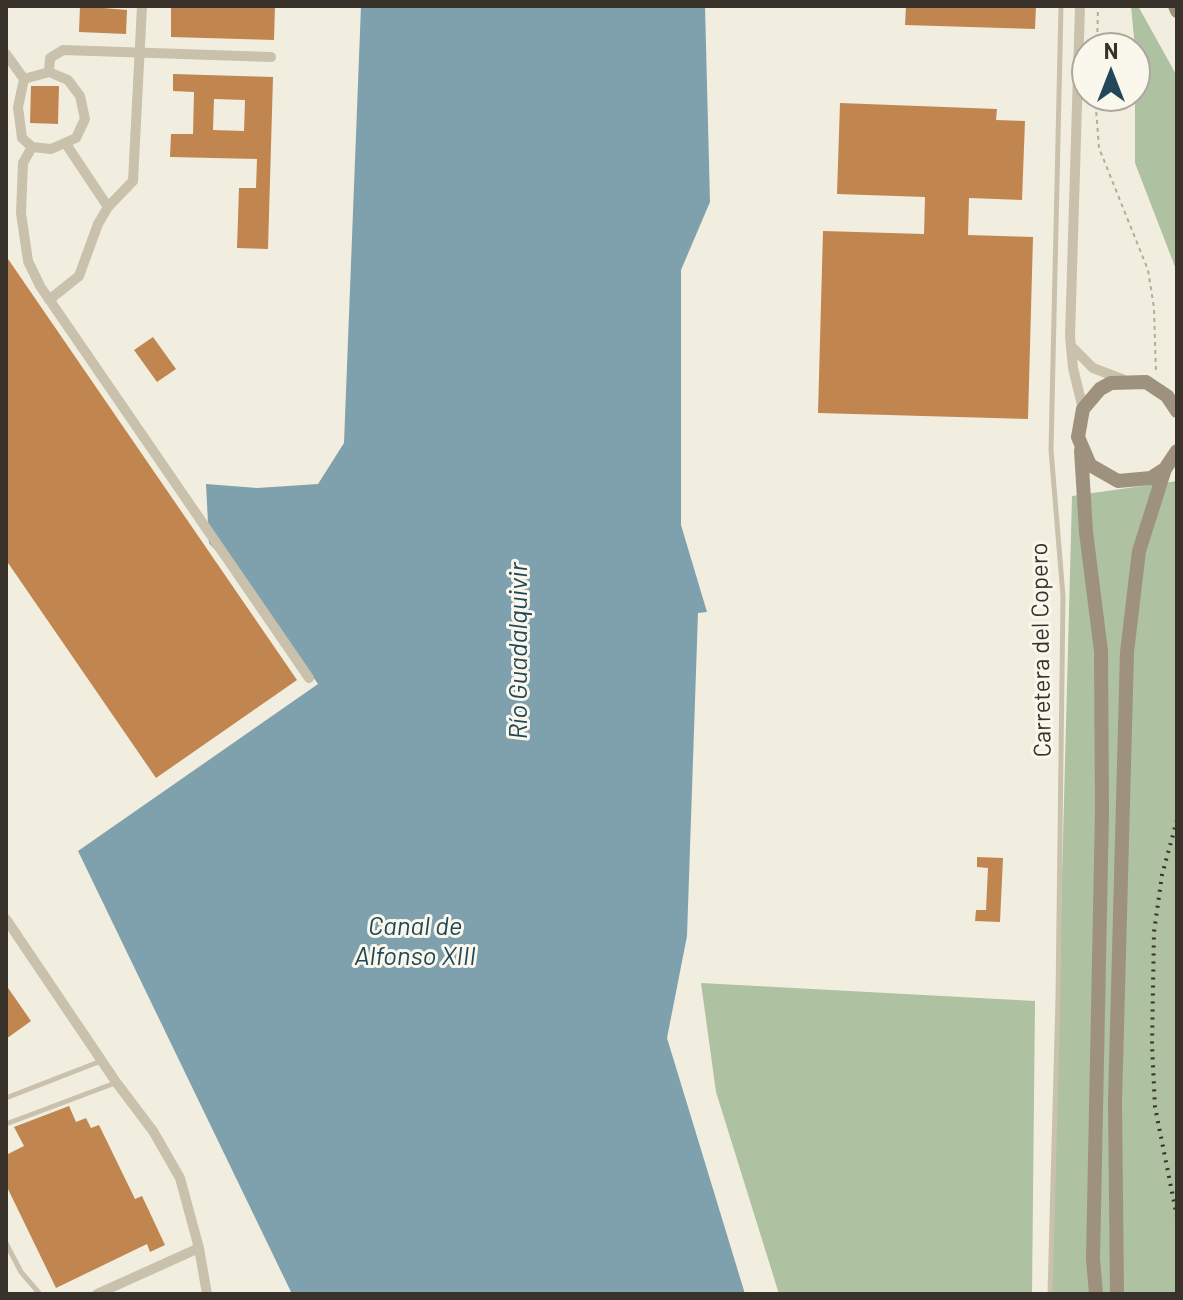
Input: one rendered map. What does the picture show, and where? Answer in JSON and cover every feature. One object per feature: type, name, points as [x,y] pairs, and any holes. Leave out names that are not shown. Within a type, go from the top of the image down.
[{"type":"main road","points":[[1096,1294],[1093,1214],[1102,826],[1101,651],[1086,532],[1078,422],[1083,409],[1100,389],[1124,380],[1156,387],[1177,411]]},
{"type":"main road","points":[[1081,450],[1096,470],[1118,481],[1135,482],[1173,458]]},
{"type":"main road","points":[[1117,1294],[1115,1102],[1127,652],[1139,551],[1173,458]]},
{"type":"street","points":[[49,300],[79,276],[108,207],[133,181],[142,6]]},
{"type":"street","points":[[1080,6],[1071,344],[1083,409]]},
{"type":"street","points":[[49,72],[50,58],[63,50],[271,57]]},
{"type":"street","points":[[6,54],[24,79],[18,107],[22,138],[32,147],[51,149],[66,144],[82,128],[84,104],[68,80],[49,72],[35,73],[24,79]]},
{"type":"street","points":[[66,144],[108,207]]},
{"type":"street","points":[[32,147],[23,163],[23,241],[28,261],[49,300],[309,678]]},
{"type":"street","points":[[1071,344],[1093,368],[1124,380]]},
{"type":"street","points":[[6,919],[101,1061],[153,1131],[180,1178],[199,1248],[207,1294]]},
{"type":"street","points":[[97,1294],[199,1248]]},
{"type":"lane","name":"Carretera del Copero","points":[[1050,1294],[1058,1028],[1063,596],[1051,450],[1061,6]]},
{"type":"lane","points":[[6,1098],[101,1061]]},
{"type":"lane","points":[[6,1124],[116,1082]]},
{"type":"lane","points":[[6,1243],[21,1272],[40,1294]]},
{"type":"path","points":[[1097,32],[1098,6]]},
{"type":"path","points":[[1096,112],[1099,148],[1148,270],[1154,308],[1156,387]]},
{"type":"green space","points":[[1131,6],[1138,6],[1177,76],[1177,272],[1135,163],[1135,112],[1151,112],[1151,32],[1133,32]]},
{"type":"green space","points":[[1177,481],[1177,1294],[1051,1294],[1072,496]]},
{"type":"green space","points":[[701,983],[1035,1001],[1032,1294],[779,1294],[716,1092]]},
{"type":"water","name":"Canal de Alfonso XIII","points":[[361,6],[705,6],[710,202],[681,270],[681,525],[707,612],[698,613],[687,936],[667,1038],[745,1294],[292,1294],[78,851],[318,684],[257,597],[209,543],[206,484],[257,488],[318,484],[344,443]]},
{"type":"building","points":[[80,6],[127,10],[126,34],[79,32]]},
{"type":"building","points":[[171,6],[275,6],[274,40],[171,37]]},
{"type":"building","points":[[906,6],[1036,6],[1035,29],[905,25]]},
{"type":"building","points":[[173,74],[273,77],[268,249],[237,248],[239,188],[256,188],[257,159],[170,157],[171,134],[193,134],[194,92],[173,91]],"holes":[[[214,99],[245,100],[244,131],[213,130]]]},
{"type":"building","points":[[31,86],[59,86],[58,124],[30,123]]},
{"type":"building","points":[[840,103],[997,109],[996,120],[1025,121],[1022,200],[969,198],[968,235],[1033,237],[1028,419],[818,413],[823,231],[924,234],[925,197],[837,194]]},
{"type":"building","points":[[6,256],[297,680],[156,778],[6,560]]},
{"type":"building","points":[[153,337],[176,369],[157,382],[134,350]]},
{"type":"building","points":[[977,857],[1003,858],[1000,922],[975,921],[976,910],[986,910],[988,868],[977,867]]},
{"type":"building","points":[[6,985],[31,1021],[6,1039]]},
{"type":"building","points":[[69,1106],[76,1122],[86,1118],[91,1128],[99,1125],[135,1199],[142,1196],[165,1245],[150,1252],[147,1244],[56,1288],[6,1185],[6,1155],[24,1146],[14,1127]]},
{"type":"railway","points":[[1177,820],[1162,875],[1154,932],[1152,1045],[1155,1107],[1177,1217]]},
{"type":"water label","name":"Río Guadalquivir","points":[[518,651]]}]
